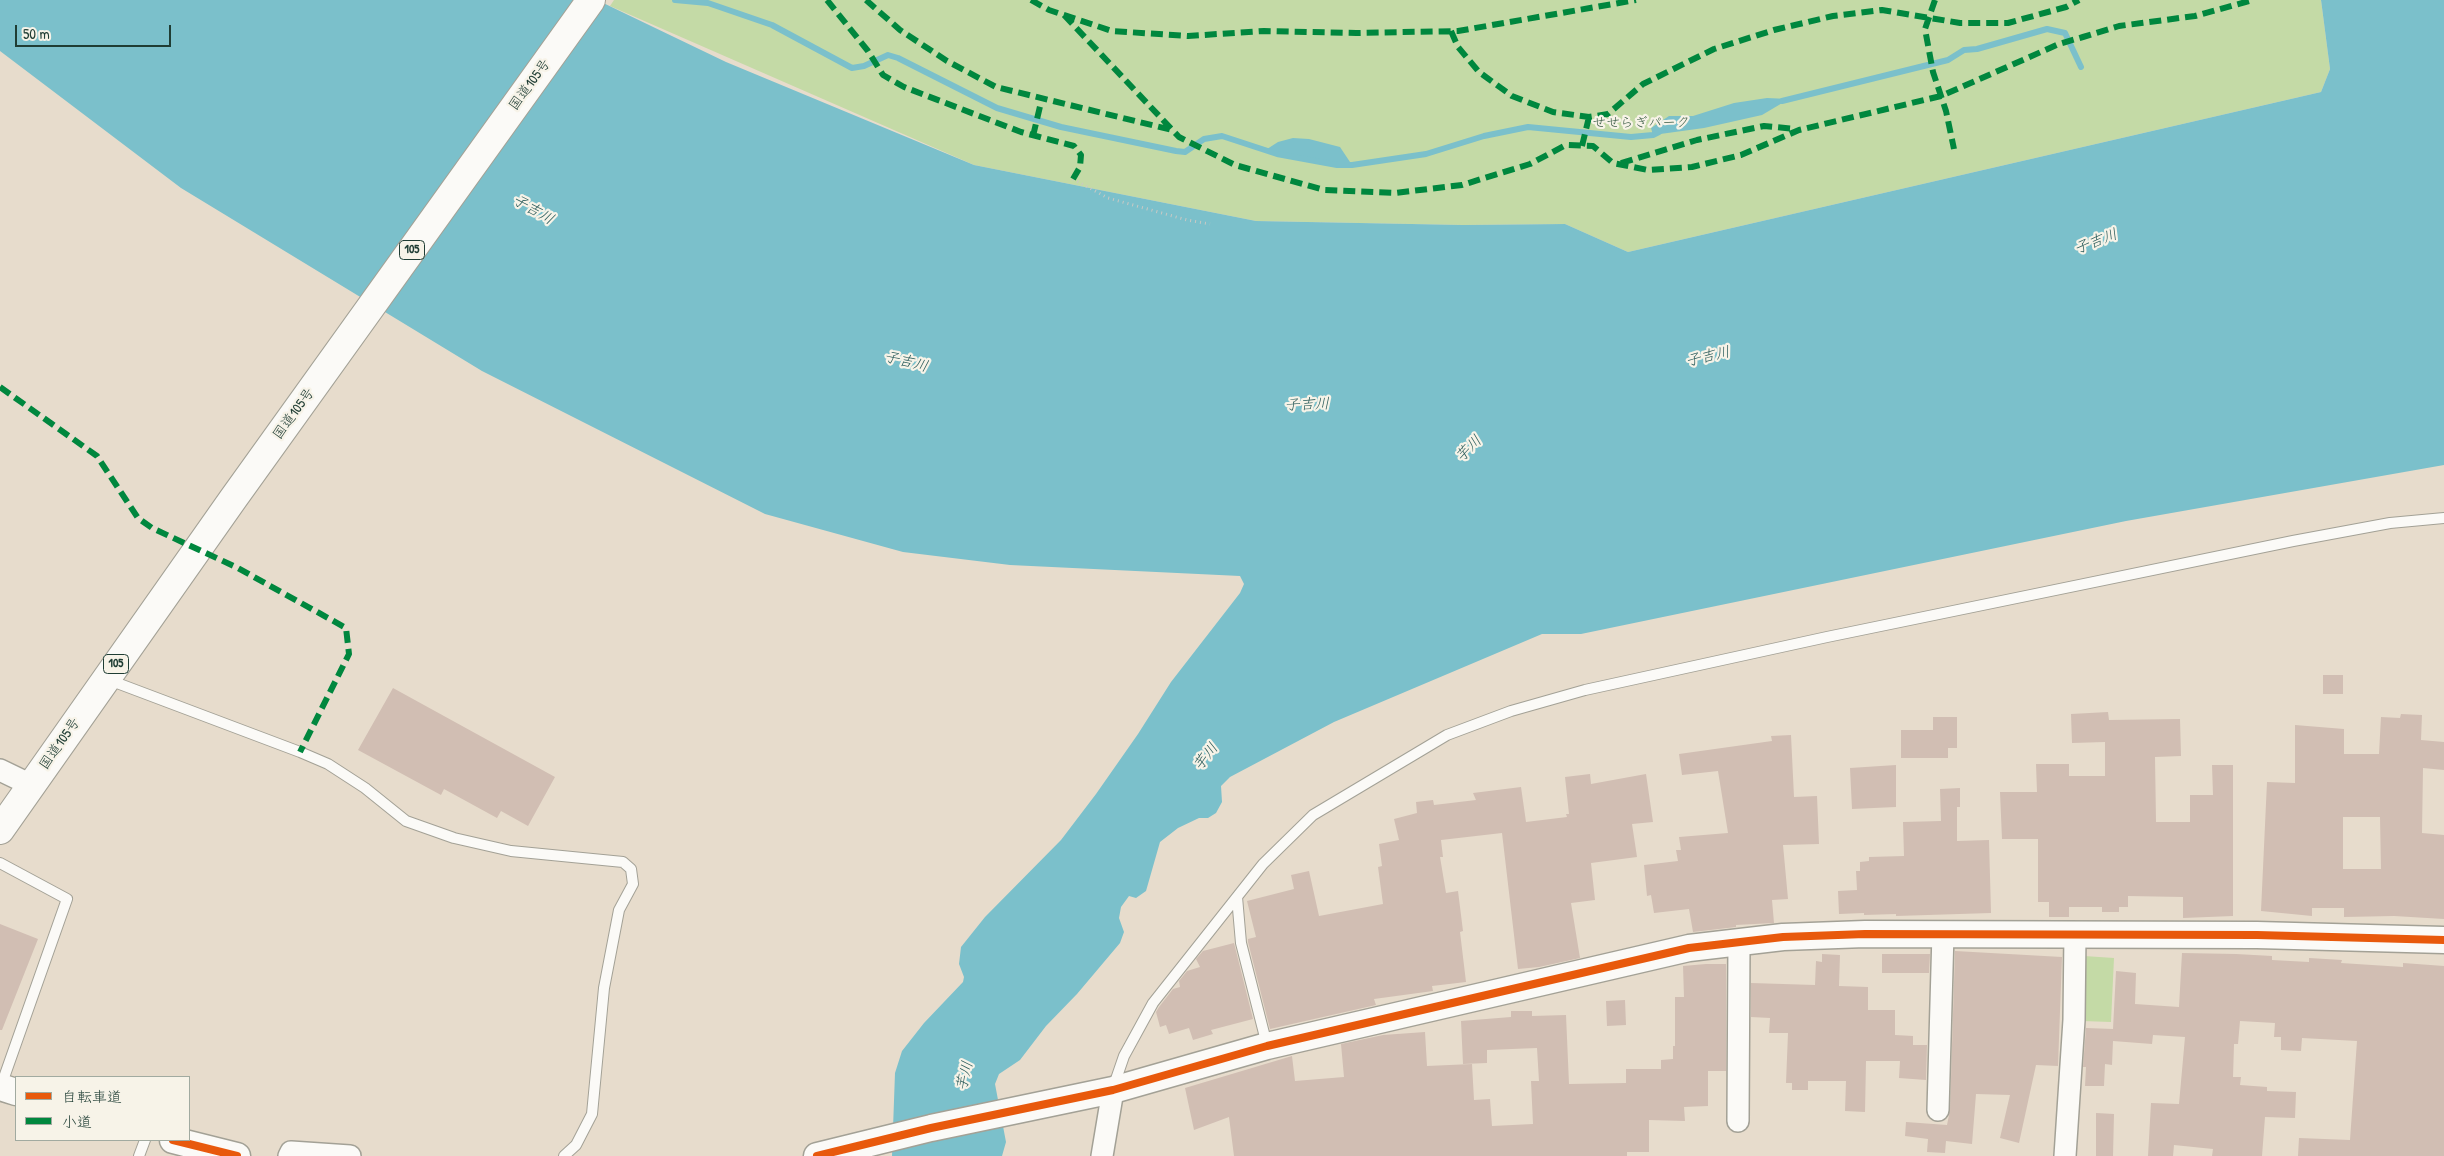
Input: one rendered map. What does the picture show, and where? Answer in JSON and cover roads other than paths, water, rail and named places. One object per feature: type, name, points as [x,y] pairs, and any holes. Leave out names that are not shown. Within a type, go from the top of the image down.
[{"type":"highway","name":"国道105号","points":[[0,830],[233,499],[591,0]]},
{"type":"street","points":[[0,770],[31,785]]},
{"type":"street","points":[[817,1156],[1083,1094],[1112,1090],[1267,1046],[1689,948],[1783,937],[1943,933],[2257,934],[2444,940]]},
{"type":"street","points":[[1938,1110],[1943,933]]},
{"type":"street","points":[[2065,1156],[2074,1020],[2076,934]]},
{"type":"street","points":[[1738,1121],[1739,942]]},
{"type":"street","points":[[1102,1156],[1112,1090]]},
{"type":"street","points":[[177,1141],[238,1156]]},
{"type":"street","points":[[289,1156],[291,1152],[350,1156]]},
{"type":"lane","points":[[1112,1090],[1124,1056],[1153,1003],[1263,864],[1313,815],[1447,735],[1510,711],[1585,690],[1827,637],[2293,541],[2390,523],[2444,518]]},
{"type":"lane","points":[[105,679],[328,764],[364,788],[406,821],[454,838],[511,851],[623,862],[631,869],[633,884],[618,910],[604,988],[592,1114],[576,1145],[564,1156]]},
{"type":"lane","points":[[0,863],[67,899],[6,1089]]},
{"type":"lane","points":[[1237,896],[1241,943],[1267,1046]]},
{"type":"lane","points":[[140,1156],[145,1141]]},
{"type":"water","points":[[0,0],[597,0],[726,62],[974,165],[1256,221],[1463,225],[1565,224],[1628,252],[2321,92],[2330,69],[2321,0],[2444,0],[2444,465],[2126,521],[1581,634],[1542,634],[1334,722],[1230,777],[1221,786],[1222,802],[1216,813],[1208,818],[1199,818],[1178,828],[1160,842],[1146,891],[1136,898],[1129,896],[1121,907],[1119,918],[1124,932],[1120,943],[1077,994],[1046,1026],[1020,1060],[999,1074],[995,1084],[1006,1142],[1002,1156],[892,1156],[895,1073],[902,1051],[924,1023],[963,982],[964,977],[959,964],[961,947],[985,917],[1061,840],[1096,794],[1138,734],[1171,682],[1240,593],[1244,584],[1240,576],[1010,565],[903,552],[765,514],[482,371],[181,188],[0,51]]},
{"type":"water","points":[[1767,98],[1789,99],[1762,115],[1704,128],[1653,135],[1651,128],[1669,116],[1693,116],[1734,103]]},
{"type":"water","points":[[1293,138],[1309,139],[1340,147],[1352,165],[1337,165],[1264,151],[1278,142]]},
{"type":"waterway","points":[[675,0],[708,3],[772,25],[852,68],[864,66],[888,55],[898,58],[997,108],[1061,127],[1176,151],[1185,152],[1204,139],[1222,136],[1277,154],[1337,165],[1352,165],[1426,154],[1484,136],[1528,127],[1631,137],[1653,135],[1659,132]]},
{"type":"waterway","points":[[1782,101],[1948,60],[1964,50],[1977,49],[2047,29],[2065,33],[2081,67]]},
{"type":"park label","name":"せせらぎパーク","points":[[1641,123]]},
{"type":"water label","name":"子吉川","points":[[533,210]]},
{"type":"water label","name":"子吉川","points":[[2096,242]]},
{"type":"water label","name":"子吉川","points":[[1708,357]]},
{"type":"water label","name":"子吉川","points":[[906,362]]},
{"type":"water label","name":"子吉川","points":[[1307,405]]},
{"type":"water label","name":"芋川","points":[[1469,449]]},
{"type":"water label","name":"芋川","points":[[1206,757]]},
{"type":"water label","name":"芋川","points":[[965,1076]]}]
